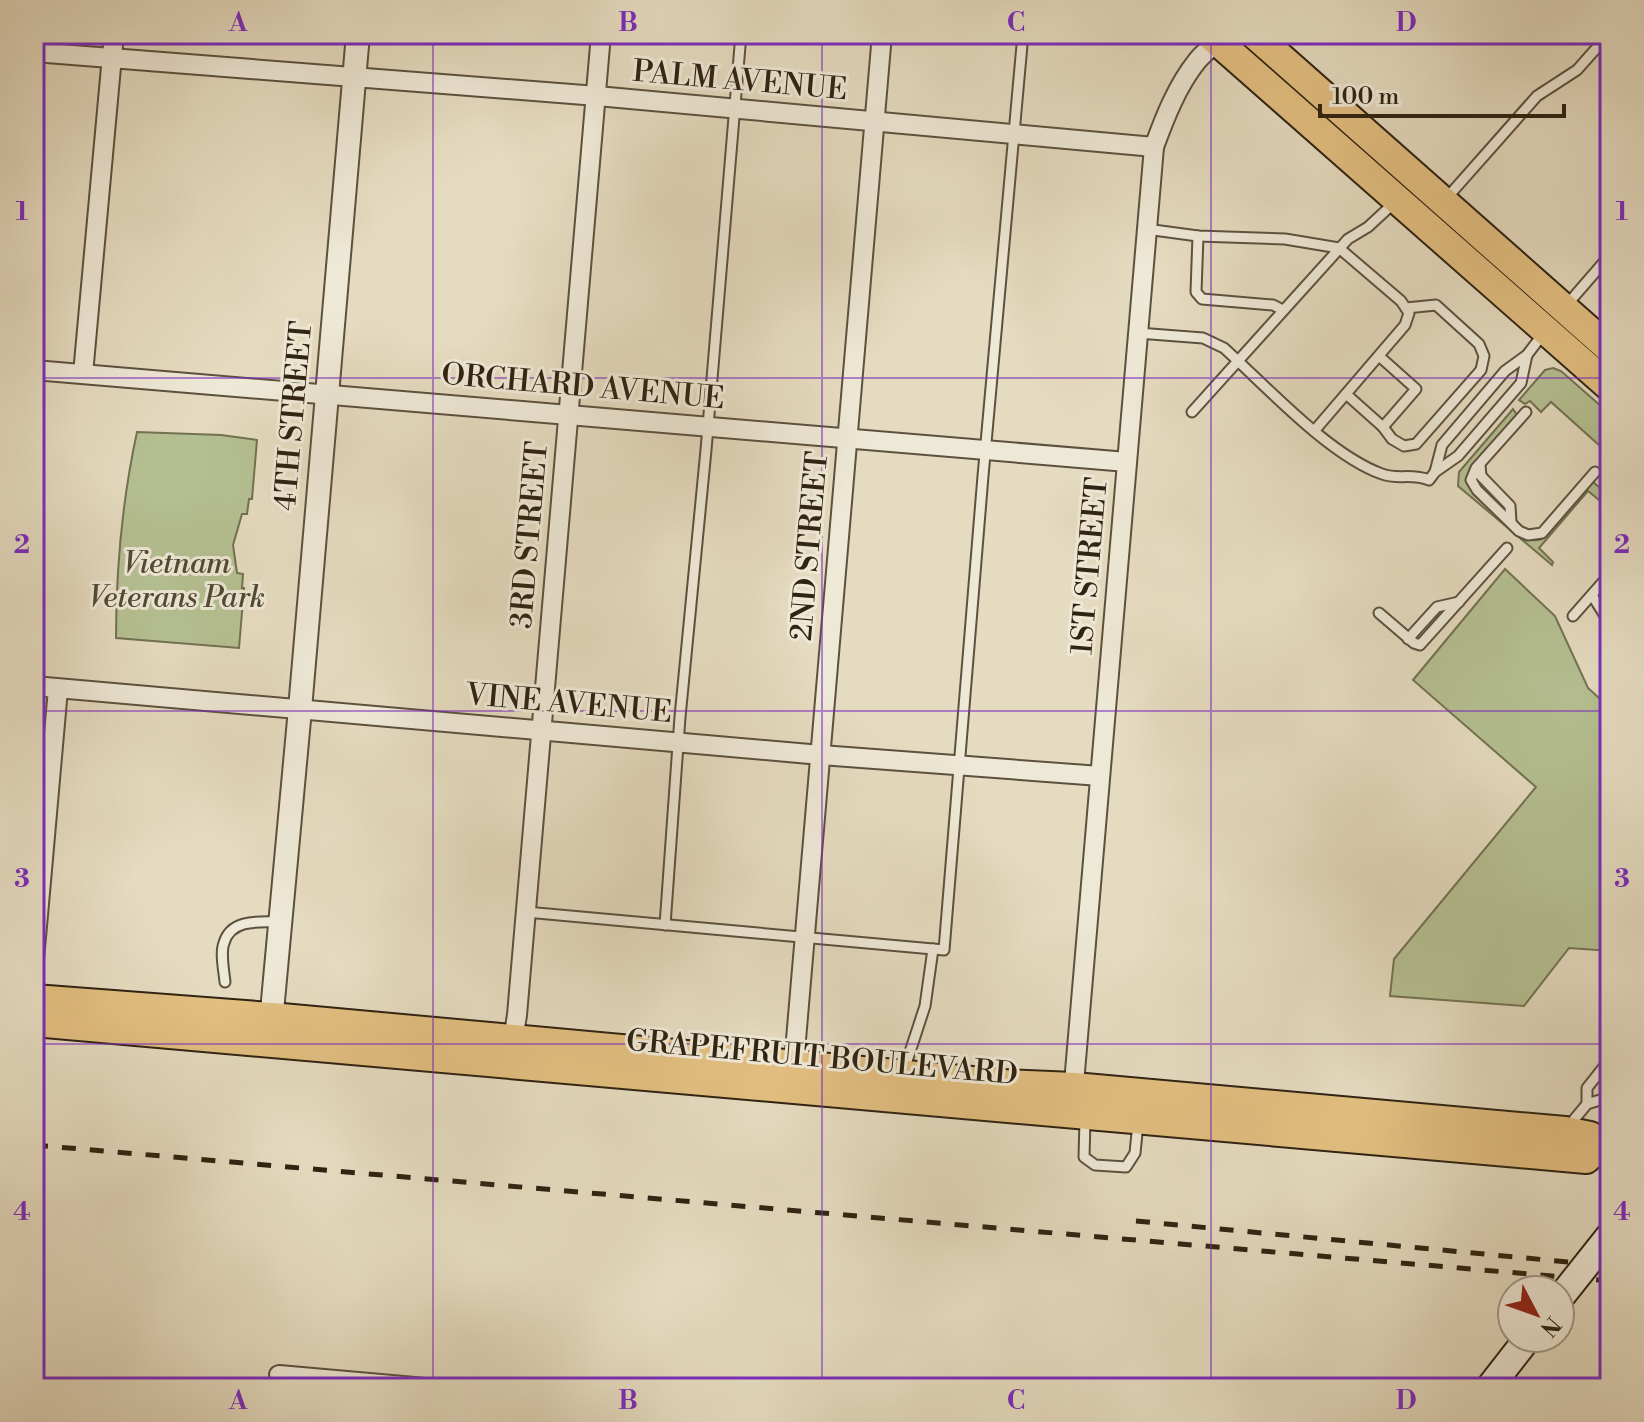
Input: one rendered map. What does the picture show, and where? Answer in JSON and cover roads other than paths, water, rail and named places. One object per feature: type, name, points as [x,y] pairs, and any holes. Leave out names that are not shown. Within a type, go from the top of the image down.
[{"type":"main road","points":[[1254,34],[1610,349]]},
{"type":"main road","points":[[1217,37],[1610,387]]},
{"type":"main road","name":"GRAPEFRUIT BOULEVARD","points":[[34,999],[270,1029],[1077,1105],[1565,1131],[1607,1142]]},
{"type":"main road","name":"GRAPEFRUIT BOULEVARD","points":[[34,1022],[513,1040],[794,1063],[1005,1084],[1139,1119],[1586,1159],[1607,1142]]},
{"type":"main road","points":[[1576,1278],[1610,1235]]},
{"type":"main road","points":[[1489,1388],[1515,1354]]},
{"type":"street","points":[[83,374],[114,34]]},
{"type":"street","name":"4TH STREET","points":[[270,1029],[358,34]]},
{"type":"street","name":"3RD STREET","points":[[513,1040],[601,34]]},
{"type":"street","name":"2ND STREET","points":[[794,1063],[882,34]]},
{"type":"street","name":"1ST STREET","points":[[1077,1105],[1100,776],[1154,147],[1166,115],[1182,86],[1196,62],[1217,37]]},
{"type":"street","name":"PALM AVENUE","points":[[34,52],[597,96],[1154,147]]},
{"type":"street","name":"ORCHARD AVENUE","points":[[34,370],[1127,462]]},
{"type":"street","name":"VINE AVENUE","points":[[34,686],[821,755],[1100,776]]},
{"type":"street","points":[[34,960],[58,689]]},
{"type":"street","points":[[279,1375],[426,1388]]},
{"type":"lane","points":[[665,925],[741,34]]},
{"type":"lane","points":[[526,912],[944,950],[1023,34]]},
{"type":"lane","points":[[1443,203],[1537,96],[1577,70],[1609,34]]},
{"type":"lane","points":[[1192,412],[1339,248],[1368,227],[1397,199]]},
{"type":"lane","points":[[1146,229],[1198,236],[1285,239],[1339,248],[1401,301],[1409,313],[1405,325],[1315,430]]},
{"type":"lane","points":[[1198,236],[1196,292],[1202,299],[1273,305],[1283,310]]},
{"type":"lane","points":[[1435,472],[1442,445],[1505,371],[1527,355],[1610,255]]},
{"type":"lane","points":[[1346,394],[1392,439],[1404,446],[1416,444],[1481,370],[1484,356],[1479,344],[1436,305],[1406,308]]},
{"type":"lane","points":[[1138,333],[1203,338],[1224,348],[1346,457],[1385,476],[1416,475],[1429,480],[1458,456],[1521,383],[1527,355]]},
{"type":"lane","points":[[1379,356],[1416,389],[1383,427]]},
{"type":"lane","points":[[1526,412],[1472,474],[1472,484],[1511,522],[1528,535],[1542,533],[1595,472]]},
{"type":"lane","points":[[1379,613],[1408,639],[1417,645],[1423,644],[1507,548]]},
{"type":"lane","points":[[1573,616],[1610,574]]},
{"type":"lane","points":[[1592,595],[1610,624]]},
{"type":"lane","points":[[225,982],[224,942],[234,928],[246,922],[280,922]]},
{"type":"lane","points":[[907,1074],[907,1061],[925,1006],[933,949]]},
{"type":"lane","points":[[1587,1104],[1587,1088],[1610,1059]]},
{"type":"lane","points":[[1565,1131],[1587,1104],[1603,1099],[1610,1091]]},
{"type":"lane","points":[[1077,1105],[1084,1157],[1095,1165],[1126,1167],[1135,1153],[1139,1119]]},
{"type":"railway","points":[[34,1145],[1610,1281]]},
{"type":"railway","points":[[1136,1221],[1610,1266]]},
{"type":"park label","name":"Vietnam Veterans Park","points":[[177,581]]}]
